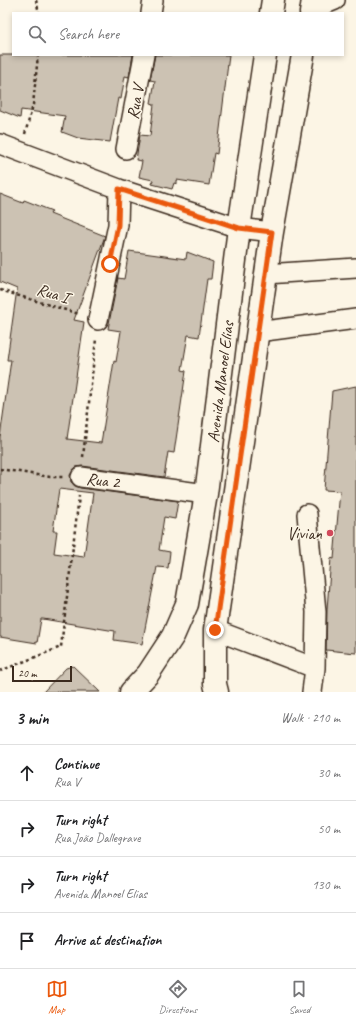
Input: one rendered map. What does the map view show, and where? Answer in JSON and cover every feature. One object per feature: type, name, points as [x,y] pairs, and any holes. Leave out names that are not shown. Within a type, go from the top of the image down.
[{"type":"main road","points":[[271,12],[273,0]]},
{"type":"main road","name":"Avenida Manoel Elias","points":[[131,692],[148,674],[173,636],[187,604],[206,494],[239,228],[265,56]]},
{"type":"main road","name":"Avenida Manoel Elias","points":[[217,692],[215,684],[215,630],[272,232],[304,56]]},
{"type":"street","points":[[151,12],[153,0]]},
{"type":"street","points":[[312,8],[335,0]]},
{"type":"street","name":"Rua V","points":[[126,149],[144,56]]},
{"type":"street","points":[[0,144],[119,189],[239,228],[272,232]]},
{"type":"street","points":[[98,320],[118,225],[119,189]]},
{"type":"street","points":[[266,274],[356,268]]},
{"type":"street","points":[[257,332],[356,319]]},
{"type":"street","name":"Rua 2","points":[[81,477],[206,494]]},
{"type":"street","points":[[307,514],[316,612],[315,668],[312,692]]},
{"type":"street","points":[[215,630],[315,668]]},
{"type":"path","points":[[36,0],[39,12]]},
{"type":"path","points":[[20,152],[33,106],[38,56]]},
{"type":"path","name":"Rua I","points":[[0,290],[98,320]]},
{"type":"path","name":"Rua 2","points":[[0,469],[50,477],[81,477]]},
{"type":"path","points":[[0,671],[61,647]]},
{"type":"building","points":[[0,55],[133,56],[129,77],[125,76],[121,99],[118,98],[110,142],[78,138],[62,132],[65,116],[21,110],[20,118],[0,110]]},
{"type":"building","points":[[155,56],[229,56],[217,154],[214,153],[209,185],[177,180],[177,184],[174,183],[172,189],[152,184],[153,180],[139,177],[142,161],[136,160],[140,135],[150,136],[154,104],[151,103],[155,81],[150,80]]},
{"type":"building","points":[[0,194],[23,203],[24,200],[52,211],[50,214],[105,236],[74,320],[84,322],[67,439],[101,443],[114,361],[116,362],[121,331],[108,329],[118,278],[124,279],[129,251],[186,259],[187,252],[213,262],[211,279],[207,279],[199,337],[188,335],[182,370],[186,371],[174,453],[168,452],[164,477],[82,466],[76,467],[70,475],[71,482],[80,488],[178,501],[175,519],[164,517],[159,550],[170,552],[168,568],[157,567],[142,644],[114,640],[115,631],[43,619],[41,619],[37,643],[0,637],[0,437],[11,360],[7,360],[17,289],[0,282]],"holes":[[[59,489],[93,493],[84,557],[54,553],[57,531],[53,531]]]},
{"type":"building","points":[[356,386],[356,653],[326,650],[327,609],[331,558],[334,559],[340,491],[324,490],[332,391]]},
{"type":"building","points":[[73,666],[100,692],[43,692],[66,668]]},
{"type":"place","name":"Vivian","points":[[330,533]]},
{"type":"route","points":[[110,264],[118,225],[119,189],[239,228],[272,232],[215,630]]}]
